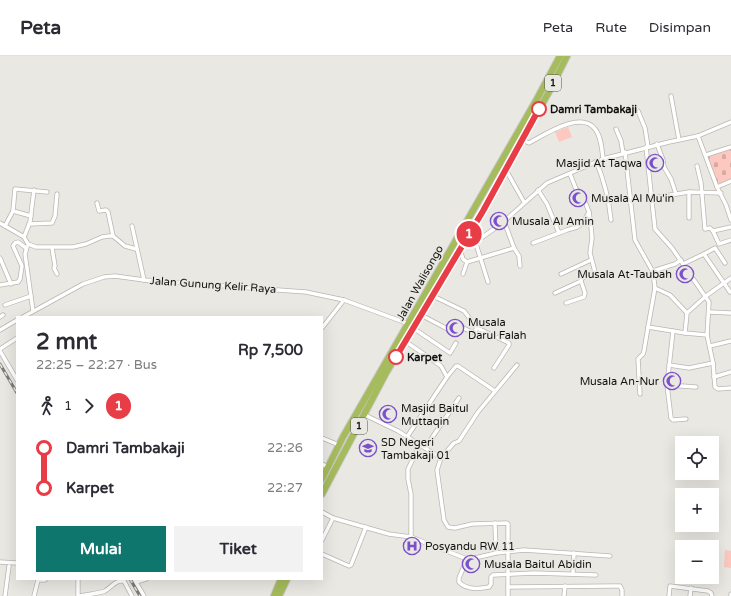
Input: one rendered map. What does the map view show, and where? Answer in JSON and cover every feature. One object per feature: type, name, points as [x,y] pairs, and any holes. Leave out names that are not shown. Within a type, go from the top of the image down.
[{"type":"highway","name":"Jalan Walisongo","points":[[325,466],[411,326],[560,56]]},
{"type":"highway","name":"Jalan Walisongo","points":[[323,492],[386,373],[405,341],[411,326],[421,315],[460,250],[567,56]]},
{"type":"highway","points":[[274,596],[284,580]]},
{"type":"highway","points":[[279,596],[284,580]]},
{"type":"street","points":[[671,96],[679,140]]},
{"type":"street","points":[[638,111],[645,128],[655,229],[672,248],[709,302],[707,335],[713,363],[716,388],[731,388]]},
{"type":"street","points":[[522,140],[529,143],[567,124],[584,122],[592,126],[596,131],[602,148],[603,159]]},
{"type":"street","points":[[488,282],[476,244],[477,241],[504,221],[547,183],[570,174],[596,161],[657,144],[698,136],[731,122]]},
{"type":"street","points":[[616,129],[624,153],[635,240],[653,271],[655,288],[644,351],[638,360],[640,394]]},
{"type":"street","points":[[698,136],[717,187],[729,205],[731,220]]},
{"type":"street","points":[[657,144],[664,167],[671,179],[676,194]]},
{"type":"street","points":[[706,156],[731,147]]},
{"type":"street","points":[[596,161],[601,173],[609,203],[611,220]]},
{"type":"street","points":[[697,166],[702,192],[705,229],[710,228],[720,244],[731,240]]},
{"type":"street","points":[[505,169],[524,202]]},
{"type":"street","points":[[555,293],[581,281],[582,278],[595,272],[590,253],[592,238],[589,212],[582,194],[576,189],[570,174]]},
{"type":"street","points":[[717,187],[731,181]]},
{"type":"street","points":[[5,226],[13,211],[14,190],[34,190],[47,192]]},
{"type":"street","points":[[33,311],[25,254],[27,246],[24,237],[31,216],[34,190]]},
{"type":"street","points":[[538,190],[547,204],[559,233]]},
{"type":"street","points":[[652,198],[689,192],[721,193]]},
{"type":"street","points":[[689,192],[690,218]]},
{"type":"street","points":[[29,224],[52,223],[55,216],[57,194]]},
{"type":"street","points":[[97,203],[99,211],[106,210],[108,212],[113,236],[125,246],[136,249]]},
{"type":"street","points":[[13,211],[31,216]]},
{"type":"street","points":[[533,243],[578,227],[583,223],[589,212]]},
{"type":"street","points":[[504,221],[514,248],[519,256],[520,266]]},
{"type":"street","points":[[0,223],[24,237]]},
{"type":"street","points":[[132,226],[144,280]]},
{"type":"street","points":[[712,231],[731,227]]},
{"type":"street","points":[[0,285],[11,284],[19,281],[22,270],[13,246],[15,243],[18,242],[27,246],[36,247],[73,247],[86,244],[102,237],[113,236]]},
{"type":"street","points":[[52,248],[56,274]]},
{"type":"street","points":[[467,262],[514,248]]},
{"type":"street","points":[[683,264],[715,248],[725,263]]},
{"type":"street","points":[[460,250],[463,260],[467,262]]},
{"type":"street","points":[[704,254],[730,292]]},
{"type":"street","points":[[0,258],[11,284]]},
{"type":"street","points":[[562,274],[591,260]]},
{"type":"street","points":[[653,271],[675,264],[680,260]]},
{"type":"street","points":[[463,274],[467,262]]},
{"type":"street","name":"Jalan Gunung Kelir Raya","points":[[25,316],[92,279],[104,276],[115,276],[144,280],[306,292],[344,300],[411,326],[450,353],[456,343]]},
{"type":"street","points":[[685,333],[687,313],[706,296],[731,278]]},
{"type":"street","points":[[566,303],[584,297],[585,293],[581,281]]},
{"type":"street","points":[[655,288],[670,295],[687,313]]},
{"type":"street","points":[[5,305],[31,296]]},
{"type":"street","points":[[432,296],[464,311],[477,328],[509,344],[494,368]]},
{"type":"street","points":[[323,327],[344,300]]},
{"type":"street","points":[[709,312],[731,312]]},
{"type":"street","points":[[421,315],[456,334],[461,327],[474,333],[477,328]]},
{"type":"street","points":[[0,330],[16,321]]},
{"type":"street","points":[[648,327],[707,335]]},
{"type":"street","points":[[673,331],[667,385],[671,418],[673,420],[686,419]]},
{"type":"street","points":[[16,339],[0,350],[16,378]]},
{"type":"street","points":[[405,341],[442,367],[447,377]]},
{"type":"street","points":[[710,346],[731,341]]},
{"type":"street","points":[[669,365],[689,368],[713,363]]},
{"type":"street","points":[[508,596],[508,524],[472,524],[454,528],[448,527],[444,520],[437,470],[441,458],[454,443],[459,441],[478,412],[517,365]]},
{"type":"street","points":[[407,437],[455,366],[458,366],[495,391]]},
{"type":"street","points":[[714,377],[731,372]]},
{"type":"street","points":[[667,385],[696,387]]},
{"type":"street","points":[[425,448],[459,398]]},
{"type":"street","points":[[365,415],[398,431],[441,458]]},
{"type":"street","points":[[323,438],[339,445]]},
{"type":"street","points":[[411,537],[411,494],[408,469],[420,445]]},
{"type":"street","points":[[323,513],[333,518],[389,534],[411,537],[466,559],[459,578],[459,582],[463,586],[478,589],[489,587],[491,576],[508,574],[534,573],[596,575]]},
{"type":"street","points":[[323,538],[333,518]]},
{"type":"street","points":[[494,523],[496,553]]},
{"type":"street","points":[[323,554],[350,566],[366,527]]},
{"type":"street","points":[[475,558],[496,553],[524,550],[610,556]]},
{"type":"street","points":[[573,574],[574,553]]},
{"type":"street","points":[[0,562],[16,563]]},
{"type":"street","points":[[5,596],[9,566]]},
{"type":"street","points":[[34,596],[38,580],[45,580]]},
{"type":"street","points":[[78,580],[79,596],[103,591],[114,582],[124,581],[132,596]]},
{"type":"street","points":[[135,581],[144,596]]},
{"type":"street","points":[[564,596],[565,586]]},
{"type":"street","points":[[508,587],[620,586],[622,596]]},
{"type":"street","points":[[669,596],[670,586],[708,591],[712,596]]},
{"type":"street","points":[[690,596],[691,588]]},
{"type":"green space","points":[[568,127],[572,137],[559,142],[555,132]]},
{"type":"green space","points":[[731,148],[731,179],[718,184],[707,156]]},
{"type":"green space","points":[[725,550],[731,551],[731,568],[724,567]]},
{"type":"railway","points":[[0,364],[16,391]]},
{"type":"railway","points":[[131,580],[140,596]]},
{"type":"bus line","name":"1","points":[[396,357],[483,211],[539,109]]},
{"type":"place","name":"Damri Tambakaji","points":[[539,109]]},
{"type":"place","name":"Masjid At Taqwa","points":[[655,163]]},
{"type":"place","name":"Musala Al Mu'in","points":[[578,198]]},
{"type":"place","name":"Musala Al Amin","points":[[499,221]]},
{"type":"place","name":"Musala At-Taubah","points":[[685,274]]},
{"type":"place","name":"Musala Darul Falah","points":[[455,328]]},
{"type":"place","name":"Karpet","points":[[396,357]]},
{"type":"place","name":"Musala An-Nur","points":[[672,381]]},
{"type":"place","name":"Masjid Baitul Muttaqin","points":[[388,414]]},
{"type":"place","name":"SD Negeri Tambakaji 01","points":[[368,448]]},
{"type":"place","name":"Posyandu RW 11","points":[[412,546]]},
{"type":"place","name":"Musala Baitul Abidin","points":[[471,564]]}]
